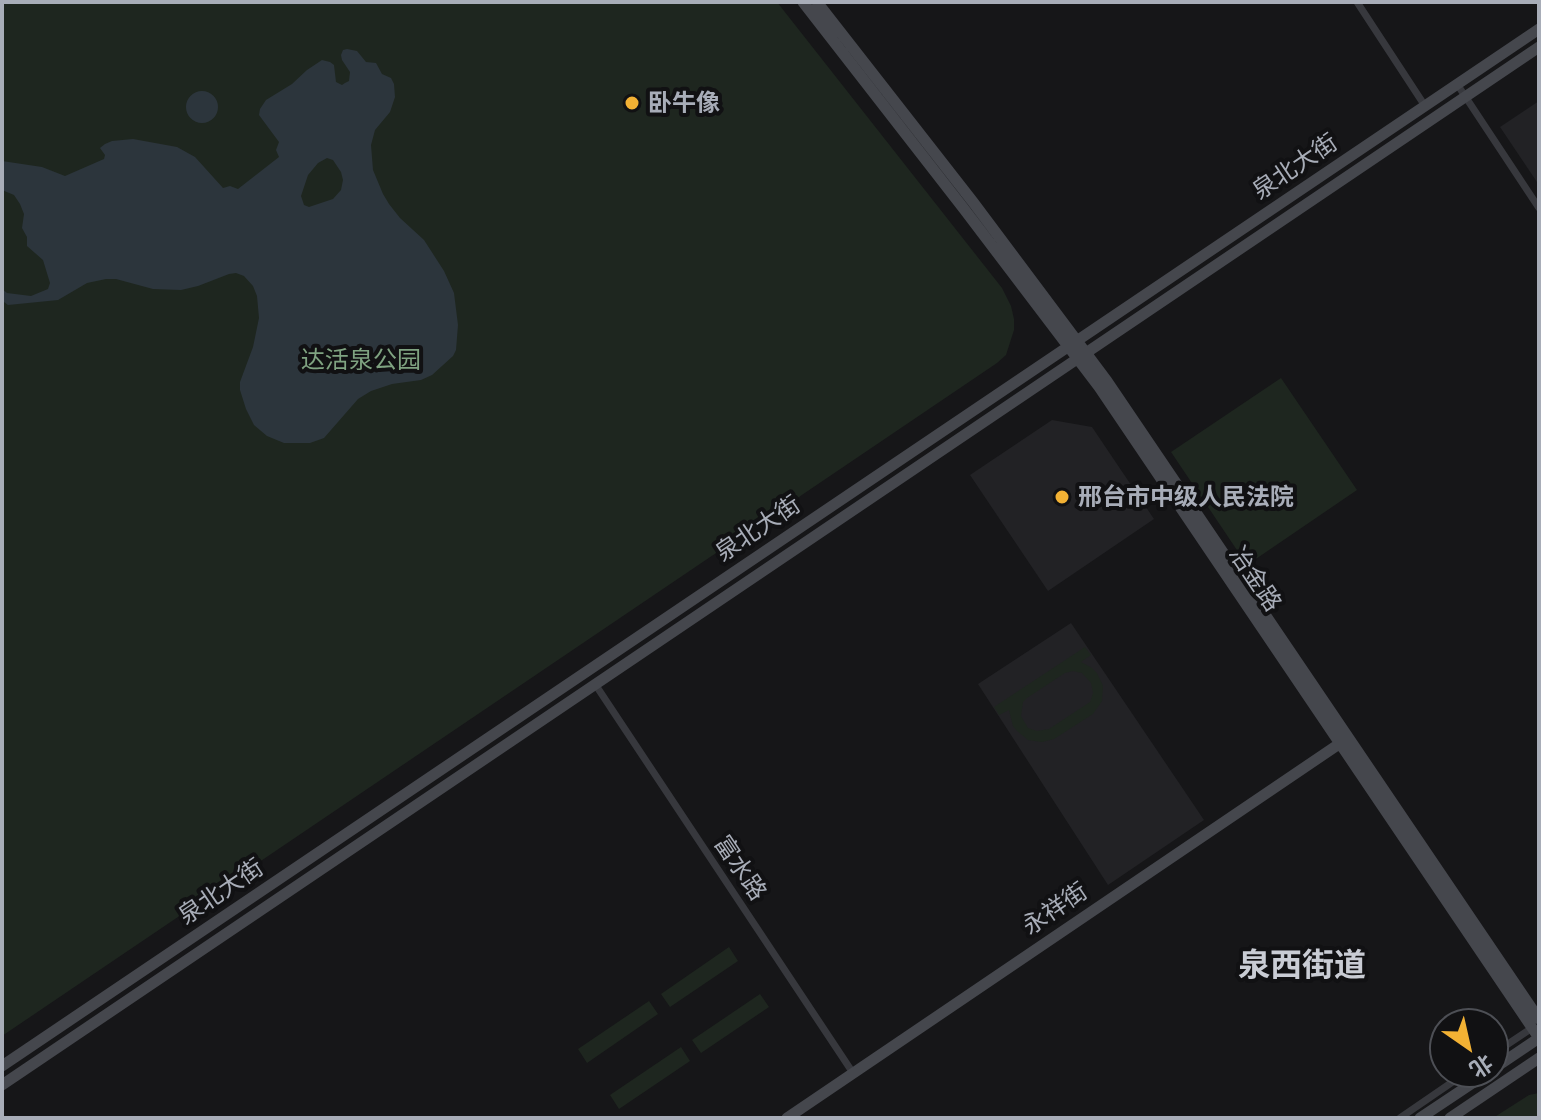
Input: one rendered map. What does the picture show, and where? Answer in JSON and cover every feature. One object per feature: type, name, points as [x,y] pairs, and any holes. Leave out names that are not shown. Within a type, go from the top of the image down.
[{"type":"main road","name":"冶金路","points":[[803,2],[964,209],[1072,343],[1107,381],[1538,1032]]},
{"type":"main road","name":"冶金路","points":[[817,2],[973,202],[1072,343]]},
{"type":"main road","name":"泉北大街","points":[[2,1066],[1539,29]]},
{"type":"main road","name":"泉北大街","points":[[2,1085],[1539,47]]},
{"type":"main road","name":"永祥街","points":[[787,1118],[1344,740]]},
{"type":"main road","points":[[1509,1055],[1538,1032]]},
{"type":"main road","points":[[1450,1118],[1539,1058]]},
{"type":"main road","points":[[1420,1118],[1464,1088]]},
{"type":"street","points":[[1357,2],[1425,106]]},
{"type":"street","points":[[1457,84],[1539,208]]},
{"type":"street","name":"富水路","points":[[595,684],[853,1073]]},
{"type":"street","points":[[1509,1046],[1538,1032]]},
{"type":"street","points":[[1400,1118],[1444,1088]]},
{"type":"shaded area","points":[[343,50],[357,51],[366,62],[376,63],[382,74],[391,78],[394,84],[395,97],[390,112],[375,130],[371,145],[373,170],[389,204],[424,240],[454,293],[458,325],[456,350],[432,375],[371,391],[358,399],[324,438],[310,443],[284,443],[267,436],[254,425],[240,390],[259,318],[257,296],[244,276],[229,274],[181,290],[153,289],[106,279],[87,283],[58,300],[8,305],[4,302],[2,289],[7,293],[31,296],[48,289],[50,283],[43,260],[27,246],[20,204],[14,195],[2,190],[2,161],[42,167],[65,176],[104,159],[100,148],[105,144],[133,139],[177,147],[195,157],[223,188],[230,186],[238,189],[279,157],[276,150],[279,142],[259,115],[266,100],[322,60],[334,65],[336,82],[342,85],[349,81],[350,72],[341,55]],"holes":[[[327,158],[333,160],[341,172],[341,190],[333,199],[309,207],[304,205],[301,196],[308,175],[318,163]]]},
{"type":"shaded area","points":[[202,91],[214,95],[218,107],[214,119],[202,123],[190,119],[186,107],[190,95]]},
{"type":"shaded area","points":[[1539,101],[1539,185],[1500,127]]},
{"type":"shaded area","name":"邢台市中级人民法院","points":[[1052,420],[1092,427],[1154,519],[1048,591],[970,475]]},
{"type":"shaded area","points":[[1071,623],[1204,820],[1108,885],[978,684]]},
{"type":"green space","name":"达活泉公园","points":[[2,2],[777,2],[1002,288],[1014,319],[1006,355],[2,1036]]},
{"type":"green space","points":[[1281,378],[1357,490],[1247,565],[1171,452]]},
{"type":"green space","points":[[1085,647],[1091,655],[1081,662],[1097,673],[1103,686],[1102,701],[1093,714],[1054,739],[1042,742],[1028,740],[1013,726],[1009,710],[999,715],[994,707]],"holes":[[[1065,673],[1082,673],[1091,683],[1093,693],[1090,702],[1049,729],[1037,731],[1028,728],[1021,716],[1023,702]]]},
{"type":"green space","points":[[729,947],[738,961],[670,1007],[661,994]]},
{"type":"green space","points":[[760,994],[769,1007],[701,1053],[692,1040]]},
{"type":"green space","points":[[649,1001],[658,1014],[587,1063],[578,1049]]},
{"type":"green space","points":[[681,1047],[690,1061],[619,1109],[610,1095]]},
{"type":"green space","points":[[1539,1093],[1539,1118],[1493,1118],[1529,1095]]},
{"type":"place","name":"卧牛像","points":[[632,103]]},
{"type":"place","name":"邢台市中级人民法院","points":[[1062,497]]},
{"type":"district","name":"泉西街道","points":[[1302,966]]}]
